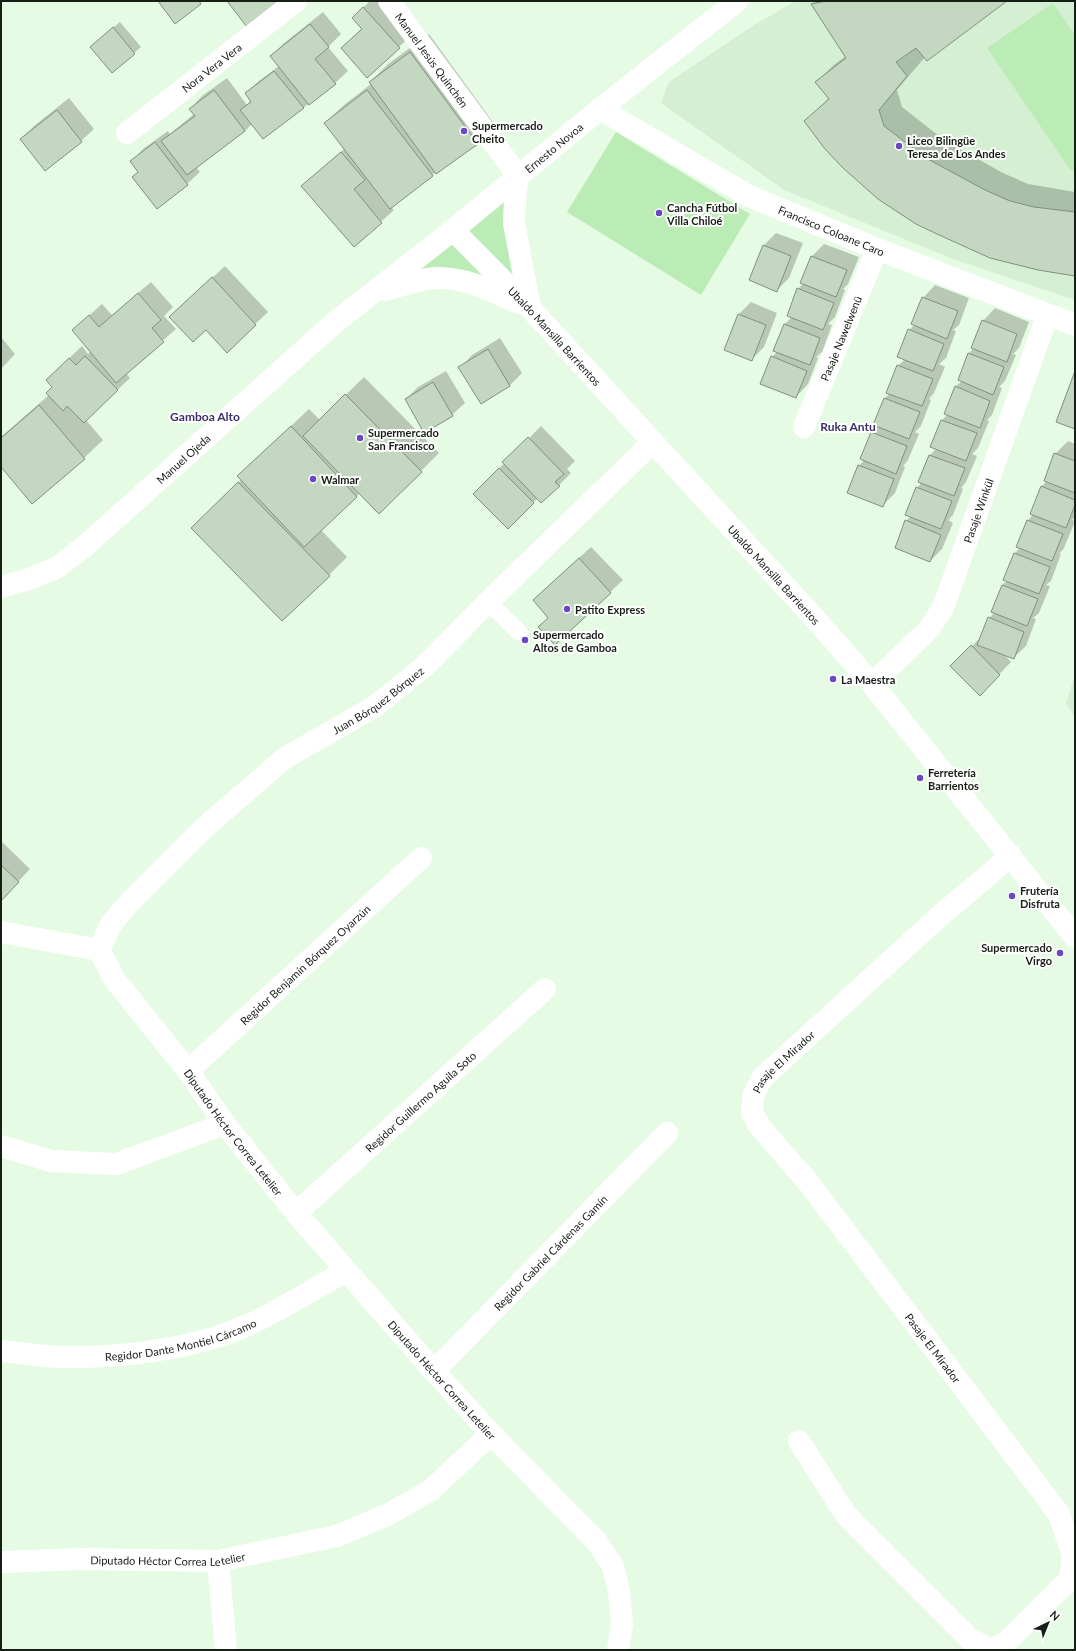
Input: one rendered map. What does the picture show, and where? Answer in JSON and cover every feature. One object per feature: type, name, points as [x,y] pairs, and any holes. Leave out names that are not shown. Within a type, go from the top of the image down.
[{"type":"street","name":"Nora Vera Vera","points":[[127,133],[296,1]]},
{"type":"street","name":"Manuel Jesús Quinchén","points":[[389,1],[518,176]]},
{"type":"street","name":"Ernesto Novoa","points":[[372,296],[600,109],[737,1]]},
{"type":"street","name":"Francisco Coloane Caro","points":[[600,109],[748,196],[877,249],[1047,316],[1075,325]]},
{"type":"street","points":[[518,176],[514,223],[530,308]]},
{"type":"street","name":"Ubaldo Mansilla Barrientos","points":[[453,230],[530,308],[818,622],[872,684],[1075,937]]},
{"type":"street","name":"Pasaje Nawelwenü","points":[[804,427],[877,249]]},
{"type":"street","points":[[372,296],[412,282],[438,278],[460,280],[483,287],[530,308]]},
{"type":"street","name":"Manuel Ojeda","points":[[1,587],[29,579],[56,568],[79,550],[333,324],[372,296]]},
{"type":"street","name":"Pasaje Winkül","points":[[872,684],[928,630],[943,608],[1047,316]]},
{"type":"street","name":"Juan Bórquez Bórquez","points":[[99,950],[111,924],[129,903],[204,828],[285,758],[374,706],[425,666],[488,602],[653,442]]},
{"type":"street","name":"Pasaje El Mirador","points":[[800,1442],[846,1515],[969,1638],[989,1649],[1003,1645],[1070,1579],[1073,1556],[1058,1514],[808,1182],[760,1127],[752,1112],[753,1096],[762,1078],[942,914],[1011,856]]},
{"type":"street","name":"Regidor Benjamín Bórquez Oyarzún","points":[[188,1071],[421,858]]},
{"type":"street","points":[[1,932],[99,950]]},
{"type":"street","name":"Diputado Héctor Correa Letelier","points":[[1,1562],[81,1559],[218,1561],[337,1536],[389,1514],[431,1490],[464,1458],[492,1434],[434,1371],[296,1213],[225,1124],[188,1071],[115,980],[99,950]]},
{"type":"street","name":"Regidor Guillermo Aguila Soto","points":[[296,1213],[545,989]]},
{"type":"street","points":[[1,1146],[51,1161],[116,1164],[225,1124]]},
{"type":"street","name":"Regidor Gabriel Cárdenas Gamín","points":[[434,1371],[667,1133]]},
{"type":"street","name":"Regidor Dante Montiel Cárcamo","points":[[1,1351],[64,1357],[122,1354],[174,1347],[218,1337],[256,1321],[346,1271]]},
{"type":"street","points":[[492,1434],[597,1542],[613,1566],[619,1592],[622,1624],[618,1650]]},
{"type":"street","points":[[218,1561],[226,1650]]},
{"type":"lane","points":[[488,602],[519,632]]},
{"type":"shaded area","name":"Liceo Bilingüe Teresa de Los Andes","points":[[795,1],[1075,1],[1075,300],[953,259],[784,190],[661,103],[669,82],[751,27]]},
{"type":"shaded area","points":[[1075,674],[1075,717],[1066,704]]},
{"type":"green space","points":[[1053,3],[1075,35],[1075,169],[1071,171],[987,48]]},
{"type":"green space","name":"Cancha Fútbol Villa Chiloé","points":[[616,132],[750,214],[701,295],[567,212]]},
{"type":"green space","points":[[518,176],[530,308],[460,280],[372,295]]},
{"type":"building","points":[[158,1],[199,1],[201,4],[175,24]]},
{"type":"building","points":[[227,1],[278,1],[282,6],[250,31]]},
{"type":"building","points":[[826,1],[1007,1],[927,61],[916,48],[896,62],[907,76],[879,110],[884,126],[926,158],[985,190],[1010,201],[1034,207],[1075,212],[1075,276],[1038,270],[990,258],[916,224],[878,199],[843,168],[825,149],[804,121],[829,99],[815,82],[846,58],[811,4]]},
{"type":"building","points":[[363,7],[400,48],[367,78],[341,48],[362,29],[352,18]]},
{"type":"building","points":[[310,24],[329,47],[315,59],[336,84],[309,105],[270,56]]},
{"type":"building","points":[[113,27],[135,54],[112,73],[90,47]]},
{"type":"building","points":[[410,52],[478,144],[436,174],[369,82]]},
{"type":"building","points":[[274,71],[304,108],[263,139],[240,110],[251,102],[245,93]]},
{"type":"building","points":[[214,90],[245,131],[187,175],[161,141],[195,116],[189,109]]},
{"type":"building","points":[[367,90],[433,176],[390,209],[324,123]]},
{"type":"building","points":[[57,110],[82,142],[45,171],[20,139]]},
{"type":"building","points":[[155,142],[188,185],[157,209],[132,177],[138,172],[130,161]]},
{"type":"building","points":[[341,152],[365,180],[354,189],[382,223],[354,247],[301,186]]},
{"type":"building","points":[[763,245],[791,256],[777,292],[749,280]]},
{"type":"building","points":[[811,256],[847,270],[836,297],[800,283]]},
{"type":"building","points":[[212,277],[256,325],[227,353],[206,330],[193,342],[169,317]]},
{"type":"building","points":[[797,288],[834,303],[823,330],[787,316]]},
{"type":"building","points":[[138,293],[161,320],[152,328],[164,342],[116,383],[72,330],[89,315],[99,327]]},
{"type":"building","points":[[922,297],[958,311],[947,339],[911,324]]},
{"type":"building","points":[[738,314],[766,325],[752,361],[724,350]]},
{"type":"building","points":[[982,320],[1017,334],[1007,362],[971,348]]},
{"type":"building","points":[[784,324],[820,338],[810,365],[773,351]]},
{"type":"building","points":[[908,329],[944,344],[933,371],[897,357]]},
{"type":"building","points":[[488,349],[510,386],[481,404],[458,367]]},
{"type":"building","points":[[968,353],[1004,367],[993,395],[958,380]]},
{"type":"building","points":[[85,356],[118,390],[84,423],[67,406],[63,411],[46,393],[52,387],[46,380],[69,358],[76,365]]},
{"type":"building","points":[[771,356],[807,371],[796,398],[760,384]]},
{"type":"building","points":[[897,365],[933,379],[922,406],[886,393]]},
{"type":"building","points":[[1075,371],[1075,429],[1056,422]]},
{"type":"building","points":[[433,382],[453,416],[424,433],[405,399]]},
{"type":"building","points":[[955,386],[990,401],[980,428],[944,414]]},
{"type":"building","points":[[345,394],[422,472],[379,514],[303,436]]},
{"type":"building","points":[[884,398],[920,412],[909,439],[873,425]]},
{"type":"building","points":[[39,405],[85,459],[32,504],[1,467],[1,438]]},
{"type":"building","points":[[941,420],[977,433],[966,461],[930,447]]},
{"type":"building","points":[[291,426],[357,497],[304,547],[237,476]]},
{"type":"building","points":[[871,432],[907,446],[896,474],[860,459]]},
{"type":"building","points":[[528,437],[564,474],[555,482],[560,486],[541,503],[502,462]]},
{"type":"building","points":[[1054,453],[1075,461],[1075,493],[1044,481]]},
{"type":"building","points":[[929,455],[965,468],[954,496],[918,482]]},
{"type":"building","points":[[858,465],[894,479],[883,507],[847,493]]},
{"type":"building","points":[[499,468],[534,503],[508,529],[473,494]]},
{"type":"building","points":[[238,482],[330,576],[282,621],[191,528]]},
{"type":"building","points":[[1041,486],[1075,500],[1075,505],[1066,528],[1030,514]]},
{"type":"building","points":[[916,487],[952,501],[941,529],[905,515]]},
{"type":"building","points":[[905,520],[941,535],[930,562],[895,548]]},
{"type":"building","points":[[1027,520],[1063,534],[1052,561],[1016,547]]},
{"type":"building","points":[[1014,553],[1050,567],[1039,594],[1003,580]]},
{"type":"building","name":"Patito Express","points":[[579,558],[611,593],[555,645],[538,627],[548,618],[533,600]]},
{"type":"building","points":[[1002,585],[1038,599],[1027,626],[991,612]]},
{"type":"building","points":[[988,617],[1024,632],[1014,659],[977,645]]},
{"type":"building","points":[[971,645],[1000,675],[980,696],[950,666]]},
{"type":"building","points":[[1,865],[19,882],[1,901]]},
{"type":"place","name":"Supermercado Cheito","points":[[464,131]]},
{"type":"place","name":"Liceo Bilingüe Teresa de Los Andes","points":[[899,146]]},
{"type":"place","name":"Cancha Fútbol Villa Chiloé","points":[[659,213]]},
{"type":"place","name":"Supermercado San Francisco","points":[[360,438]]},
{"type":"place","name":"Walmar","points":[[313,479]]},
{"type":"place","name":"Patito Express","points":[[567,609]]},
{"type":"place","name":"Supermercado Altos de Gamboa","points":[[525,640]]},
{"type":"place","name":"La Maestra","points":[[833,679]]},
{"type":"place","name":"Ferretería Barrientos","points":[[920,778]]},
{"type":"place","name":"Frutería Disfruta","points":[[1012,896]]},
{"type":"place","name":"Supermercado Virgo","points":[[1060,953]]},
{"type":"district","name":"Gamboa Alto","points":[[205,416]]},
{"type":"district","name":"Ruka Antu","points":[[848,426]]}]
